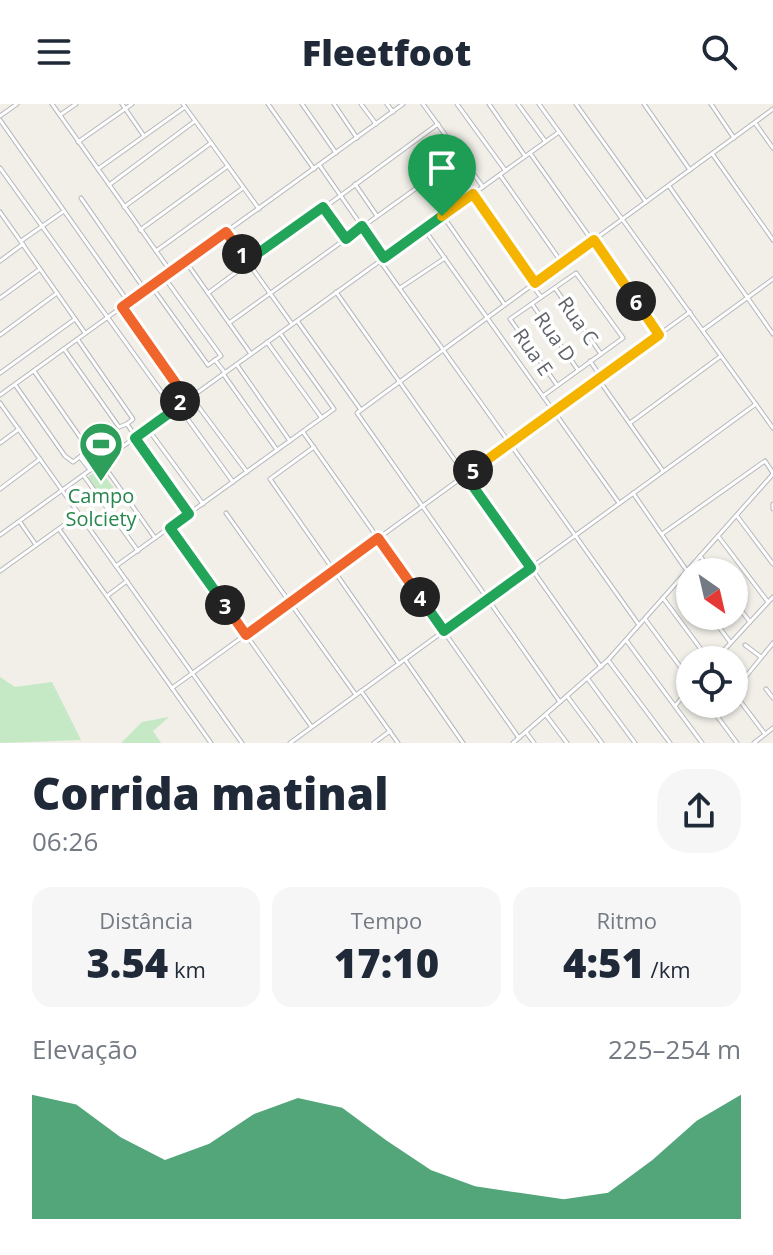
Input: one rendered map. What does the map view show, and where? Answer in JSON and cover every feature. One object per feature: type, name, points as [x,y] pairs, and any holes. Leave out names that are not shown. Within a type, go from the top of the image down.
[{"type":"street","points":[[17,104],[0,118],[129,303]]},
{"type":"street","points":[[52,104],[171,272]]},
{"type":"street","points":[[60,115],[76,104]]},
{"type":"street","points":[[78,142],[124,106],[132,104]]},
{"type":"street","points":[[268,104],[314,169]]},
{"type":"street","points":[[302,104],[336,153]]},
{"type":"street","points":[[334,104],[357,138]]},
{"type":"street","points":[[361,104],[376,124]]},
{"type":"street","points":[[387,104],[393,112]]},
{"type":"street","points":[[0,395],[403,104]]},
{"type":"street","points":[[423,104],[483,187]]},
{"type":"street","points":[[457,104],[505,170]]},
{"type":"street","points":[[489,104],[525,156]]},
{"type":"street","points":[[518,104],[545,141]]},
{"type":"street","points":[[539,104],[773,428]]},
{"type":"street","points":[[576,104],[646,202]]},
{"type":"street","points":[[644,104],[690,170]]},
{"type":"street","points":[[711,104],[734,138]]},
{"type":"street","points":[[124,106],[144,136]]},
{"type":"street","points":[[98,169],[184,106],[259,209]]},
{"type":"street","points":[[359,411],[773,109]]},
{"type":"street","points":[[109,185],[195,121]]},
{"type":"street","points":[[755,123],[773,148]]},
{"type":"street","points":[[208,293],[247,261],[438,124]]},
{"type":"street","points":[[0,535],[559,132]]},
{"type":"street","points":[[124,207],[211,143]]},
{"type":"street","points":[[530,153],[659,335]]},
{"type":"street","points":[[712,154],[773,240]]},
{"type":"street","points":[[229,323],[461,156]]},
{"type":"street","points":[[320,165],[400,288],[639,625]]},
{"type":"street","points":[[140,230],[228,166]]},
{"type":"street","points":[[0,168],[165,397],[179,388],[122,307]]},
{"type":"street","points":[[500,175],[562,263]]},
{"type":"street","points":[[355,184],[377,216]]},
{"type":"street","points":[[669,186],[773,334]]},
{"type":"street","points":[[155,251],[243,188]]},
{"type":"street","points":[[473,194],[541,297]]},
{"type":"street","points":[[81,198],[146,290]]},
{"type":"street","points":[[323,207],[346,239]]},
{"type":"street","points":[[0,261],[64,211]]},
{"type":"street","points":[[0,212],[86,334]]},
{"type":"street","points":[[442,216],[505,305]]},
{"type":"street","points":[[424,229],[619,504]]},
{"type":"street","points":[[226,232],[292,324]]},
{"type":"street","points":[[400,288],[445,258]]},
{"type":"street","points":[[186,261],[251,354]]},
{"type":"street","points":[[0,298],[40,269]]},
{"type":"street","points":[[532,304],[576,273],[623,338],[543,396]]},
{"type":"street","points":[[152,286],[208,365],[221,356],[164,277]]},
{"type":"street","points":[[703,330],[773,279]]},
{"type":"street","name":"Rua C","points":[[555,288],[601,354]]},
{"type":"street","points":[[336,292],[601,667]]},
{"type":"street","points":[[0,335],[57,293]]},
{"type":"street","name":"Rua E","points":[[532,304],[510,319],[557,385]]},
{"type":"street","name":"Rua D","points":[[532,304],[578,370]]},
{"type":"street","points":[[172,688],[690,312]]},
{"type":"street","points":[[0,373],[75,319]]},
{"type":"street","points":[[297,321],[560,702]]},
{"type":"street","points":[[116,566],[334,409],[280,333]]},
{"type":"street","points":[[64,349],[119,427],[127,424],[133,419],[78,339]]},
{"type":"street","points":[[267,342],[321,418]]},
{"type":"street","points":[[630,423],[721,356]]},
{"type":"street","points":[[215,360],[277,450]]},
{"type":"street","points":[[590,361],[663,471]]},
{"type":"street","points":[[237,364],[290,441]]},
{"type":"street","points":[[15,385],[65,456],[73,462],[80,457],[89,450],[34,371]]},
{"type":"street","points":[[173,391],[233,482]]},
{"type":"street","points":[[192,397],[247,472]]},
{"type":"street","points":[[0,403],[242,743]]},
{"type":"street","points":[[290,743],[756,404]]},
{"type":"street","points":[[127,424],[189,514]]},
{"type":"street","points":[[0,443],[19,429]]},
{"type":"street","points":[[148,429],[203,504]]},
{"type":"street","points":[[303,432],[519,738]]},
{"type":"street","points":[[314,447],[270,479],[399,664]]},
{"type":"street","points":[[80,457],[90,470]]},
{"type":"street","points":[[0,489],[40,459]]},
{"type":"street","points":[[662,534],[765,461],[773,473],[700,556]]},
{"type":"street","points":[[101,462],[155,538]]},
{"type":"street","points":[[83,475],[138,551]]},
{"type":"street","points":[[633,493],[678,558]]},
{"type":"street","points":[[226,513],[356,695]]},
{"type":"street","points":[[0,571],[79,514]]},
{"type":"street","points":[[737,515],[773,564]]},
{"type":"street","points":[[20,521],[36,545]]},
{"type":"street","points":[[170,528],[312,727]]},
{"type":"street","points":[[59,529],[211,743]]},
{"type":"street","points":[[718,536],[768,602]]},
{"type":"street","points":[[768,558],[773,552]]},
{"type":"street","points":[[106,596],[127,581]]},
{"type":"street","points":[[513,743],[601,667],[676,584]]},
{"type":"street","points":[[728,646],[773,597]]},
{"type":"street","points":[[663,598],[699,646]]},
{"type":"street","points":[[645,619],[676,661]]},
{"type":"street","points":[[721,630],[731,643]]},
{"type":"street","points":[[626,640],[702,743]]},
{"type":"street","points":[[748,674],[773,643]]},
{"type":"street","points":[[745,645],[762,658]]},
{"type":"street","points":[[405,659],[463,743]]},
{"type":"street","points":[[608,660],[670,743]]},
{"type":"street","points":[[588,679],[635,743]]},
{"type":"street","points":[[766,689],[773,698]]},
{"type":"street","points":[[361,691],[398,743]]},
{"type":"street","points":[[567,696],[602,743]]},
{"type":"street","points":[[748,712],[765,734]]},
{"type":"street","points":[[546,715],[567,743]]},
{"type":"street","points":[[718,718],[737,743]]},
{"type":"street","points":[[754,743],[773,728]]},
{"type":"street","points":[[374,743],[390,731]]},
{"type":"street","points":[[526,732],[534,743]]},
{"type":"green space","points":[[99,469],[124,501],[110,511],[88,477]]},
{"type":"green space","points":[[0,677],[15,687],[52,682],[81,740],[0,743]]},
{"type":"green space","points":[[169,717],[153,731],[161,743],[121,743],[142,722]]},
{"type":"place","name":"Campo Solciety","points":[[101,483]]},
{"type":"route","points":[[473,194],[535,283],[594,240],[659,335],[465,475],[531,568],[444,631],[378,538],[246,635],[170,528],[189,514],[135,438],[182,404],[173,391],[179,388],[122,307],[226,232],[247,261],[323,207],[346,239],[362,226],[384,258],[442,216],[473,194]]}]
